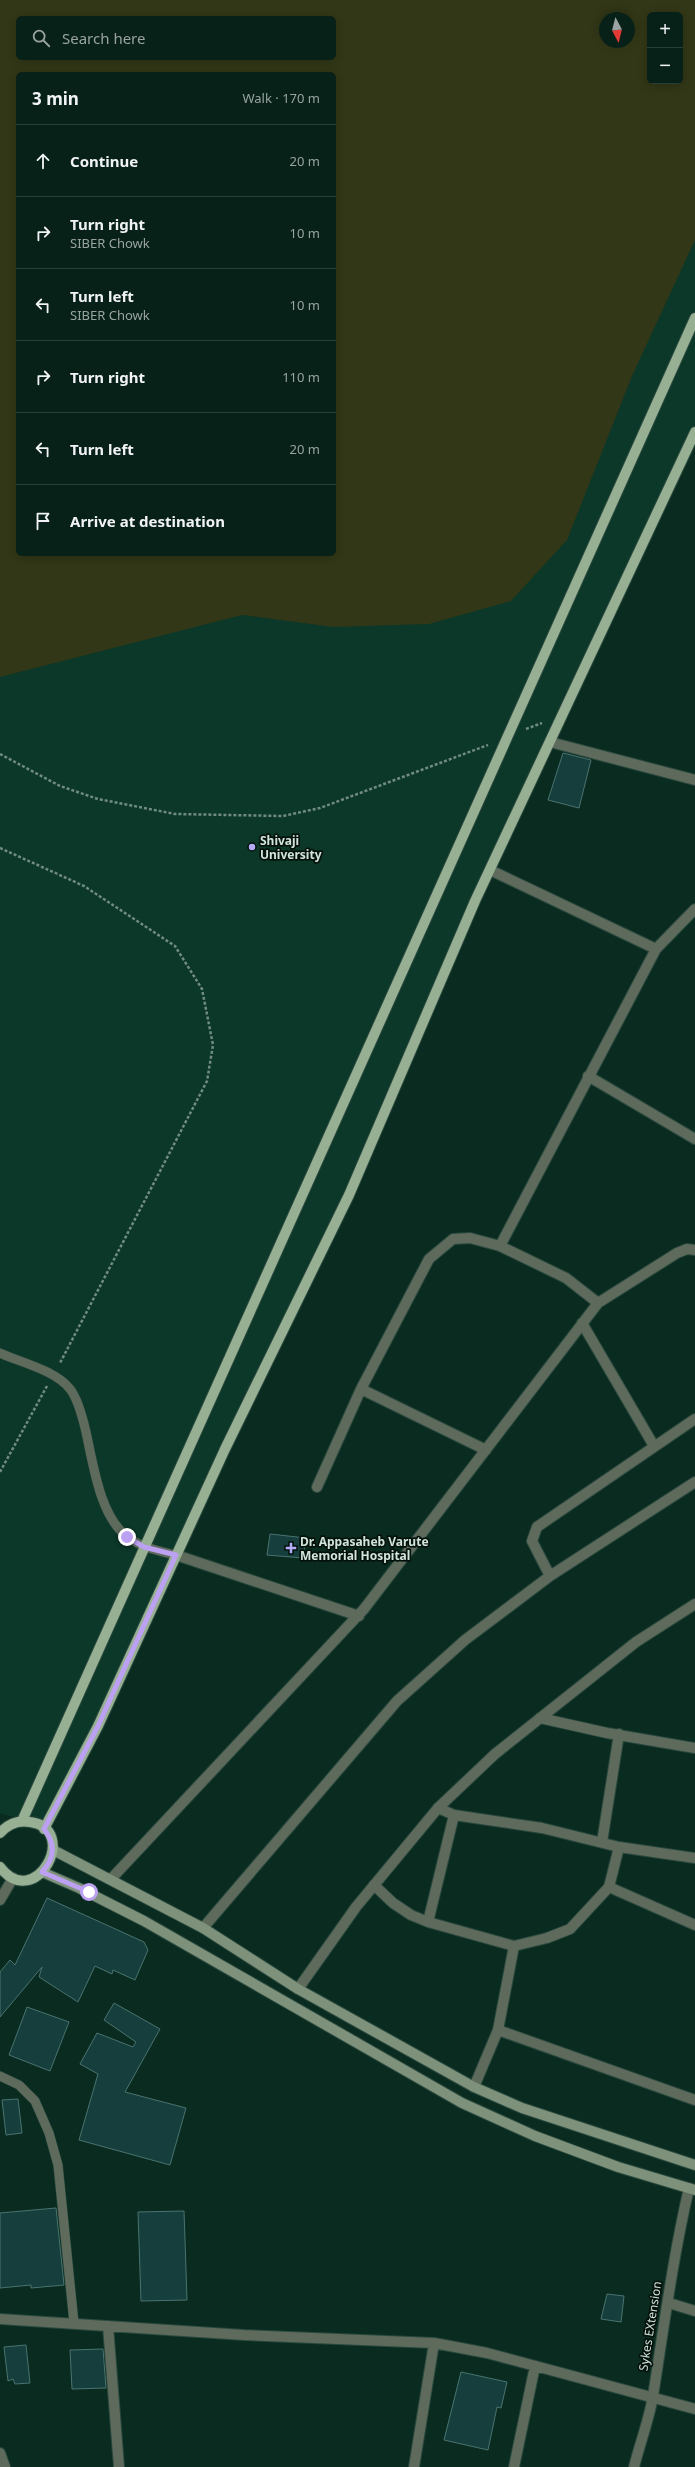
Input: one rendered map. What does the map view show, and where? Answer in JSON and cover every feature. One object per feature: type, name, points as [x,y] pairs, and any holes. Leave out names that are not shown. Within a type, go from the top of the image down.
[{"type":"main road","points":[[22,1821],[695,318]]},
{"type":"main road","points":[[44,1829],[98,1726],[176,1555],[349,1195],[490,870],[695,432]]},
{"type":"main road","points":[[0,1867],[13,1878],[27,1880],[42,1872],[50,1862],[53,1850],[50,1836],[44,1829],[32,1822],[22,1821],[10,1824],[1,1829]]},
{"type":"main road","points":[[53,1850],[203,1928],[298,1989],[474,2087],[522,2108],[695,2165]]},
{"type":"main road","points":[[42,1872],[79,1888],[144,1921],[462,2103],[549,2141],[618,2167],[692,2189]]},
{"type":"street","points":[[550,742],[695,780]]},
{"type":"street","points":[[490,870],[656,949]]},
{"type":"street","points":[[500,1246],[656,949],[695,909]]},
{"type":"street","points":[[588,1076],[695,1139]]},
{"type":"street","points":[[317,1487],[361,1389],[429,1259],[453,1239],[470,1238],[500,1246],[566,1278],[598,1303]]},
{"type":"street","points":[[111,1879],[359,1616],[598,1303],[677,1253],[687,1249],[695,1250]]},
{"type":"street","points":[[582,1323],[654,1446]]},
{"type":"street","points":[[361,1389],[486,1450]]},
{"type":"street","points":[[550,1576],[532,1541],[537,1527],[695,1419]]},
{"type":"street","points":[[203,1928],[397,1701],[465,1640],[550,1576],[695,1482]]},
{"type":"street","points":[[176,1555],[359,1616]]},
{"type":"street","points":[[298,1989],[374,1885],[438,1808],[495,1754],[540,1718],[636,1642],[695,1604]]},
{"type":"street","points":[[540,1718],[695,1748]]},
{"type":"street","points":[[602,1842],[619,1734]]},
{"type":"street","points":[[438,1808],[454,1814],[542,1828],[619,1847],[695,1858]]},
{"type":"street","points":[[428,1922],[454,1814]]},
{"type":"street","points":[[374,1885],[405,1911],[428,1922],[514,1946],[547,1938],[570,1929],[609,1887],[619,1847]]},
{"type":"street","points":[[0,1900],[13,1878]]},
{"type":"street","points":[[609,1887],[695,1925]]},
{"type":"street","points":[[474,2087],[498,2030],[514,1946]]},
{"type":"street","points":[[498,2030],[695,2100]]},
{"type":"street","name":"Sykes EXtension","points":[[634,2467],[653,2397],[669,2303],[671,2275],[692,2189]]},
{"type":"street","points":[[669,2303],[695,2311]]},
{"type":"street","points":[[0,2319],[244,2336],[434,2343],[487,2353],[695,2408]]},
{"type":"street","points":[[108,2326],[119,2467]]},
{"type":"street","points":[[414,2467],[434,2343]]},
{"type":"street","points":[[514,2467],[535,2366]]},
{"type":"street","points":[[0,2453],[5,2467]]},
{"type":"lane","points":[[0,1353],[53,1376],[70,1389],[83,1420],[101,1496],[112,1521],[127,1537],[144,1547],[176,1555]]},
{"type":"lane","points":[[0,2076],[18,2085],[35,2101],[49,2134],[58,2165],[74,2323]]},
{"type":"path","points":[[0,754],[60,786],[98,799],[175,814],[283,816],[320,808],[563,715]]},
{"type":"path","points":[[0,848],[84,886],[174,946],[202,989],[213,1045],[207,1081],[53,1376],[0,1472]]},
{"type":"shaded area","name":"Shivaji University","points":[[0,0],[695,0],[695,425],[396,1085],[126,1665],[39,1825],[0,1813]]},
{"type":"shaded area","points":[[0,0],[695,0],[695,240],[632,376],[567,540],[511,601],[429,624],[333,627],[242,615],[0,677]]},
{"type":"building","points":[[563,753],[591,760],[579,808],[548,800]]},
{"type":"building","points":[[270,1534],[306,1538],[303,1558],[267,1555]]},
{"type":"building","points":[[47,1898],[144,1942],[148,1950],[135,1980],[113,1970],[112,1974],[95,1966],[78,2002],[39,1977],[42,1967],[0,2017],[0,1972],[10,1960],[15,1965]]},
{"type":"building","points":[[114,2003],[160,2029],[125,2092],[186,2108],[170,2165],[79,2140],[98,2074],[80,2064],[97,2033],[133,2047],[136,2042],[104,2020]]},
{"type":"building","points":[[27,2007],[69,2022],[50,2071],[9,2055]]},
{"type":"building","points":[[18,2099],[22,2133],[6,2135],[2,2100]]},
{"type":"building","points":[[56,2208],[64,2285],[31,2288],[31,2285],[0,2288],[0,2213]]},
{"type":"building","points":[[184,2211],[187,2300],[141,2301],[138,2212]]},
{"type":"building","points":[[607,2294],[624,2296],[621,2322],[601,2319]]},
{"type":"building","points":[[26,2345],[30,2383],[15,2384],[13,2379],[8,2381],[4,2347]]},
{"type":"building","points":[[103,2349],[106,2388],[72,2389],[70,2350]]},
{"type":"building","points":[[461,2372],[507,2382],[501,2408],[497,2407],[488,2450],[444,2440]]},
{"type":"place","name":"Shivaji University","points":[[252,847]]},
{"type":"place","name":"Dr. Appasaheb Varute Memorial Hospital","points":[[291,1548]]},
{"type":"route","points":[[89,1892],[42,1872],[48,1866],[52,1858],[53,1850],[50,1836],[44,1829],[98,1726],[176,1555],[144,1547],[127,1537]]}]
